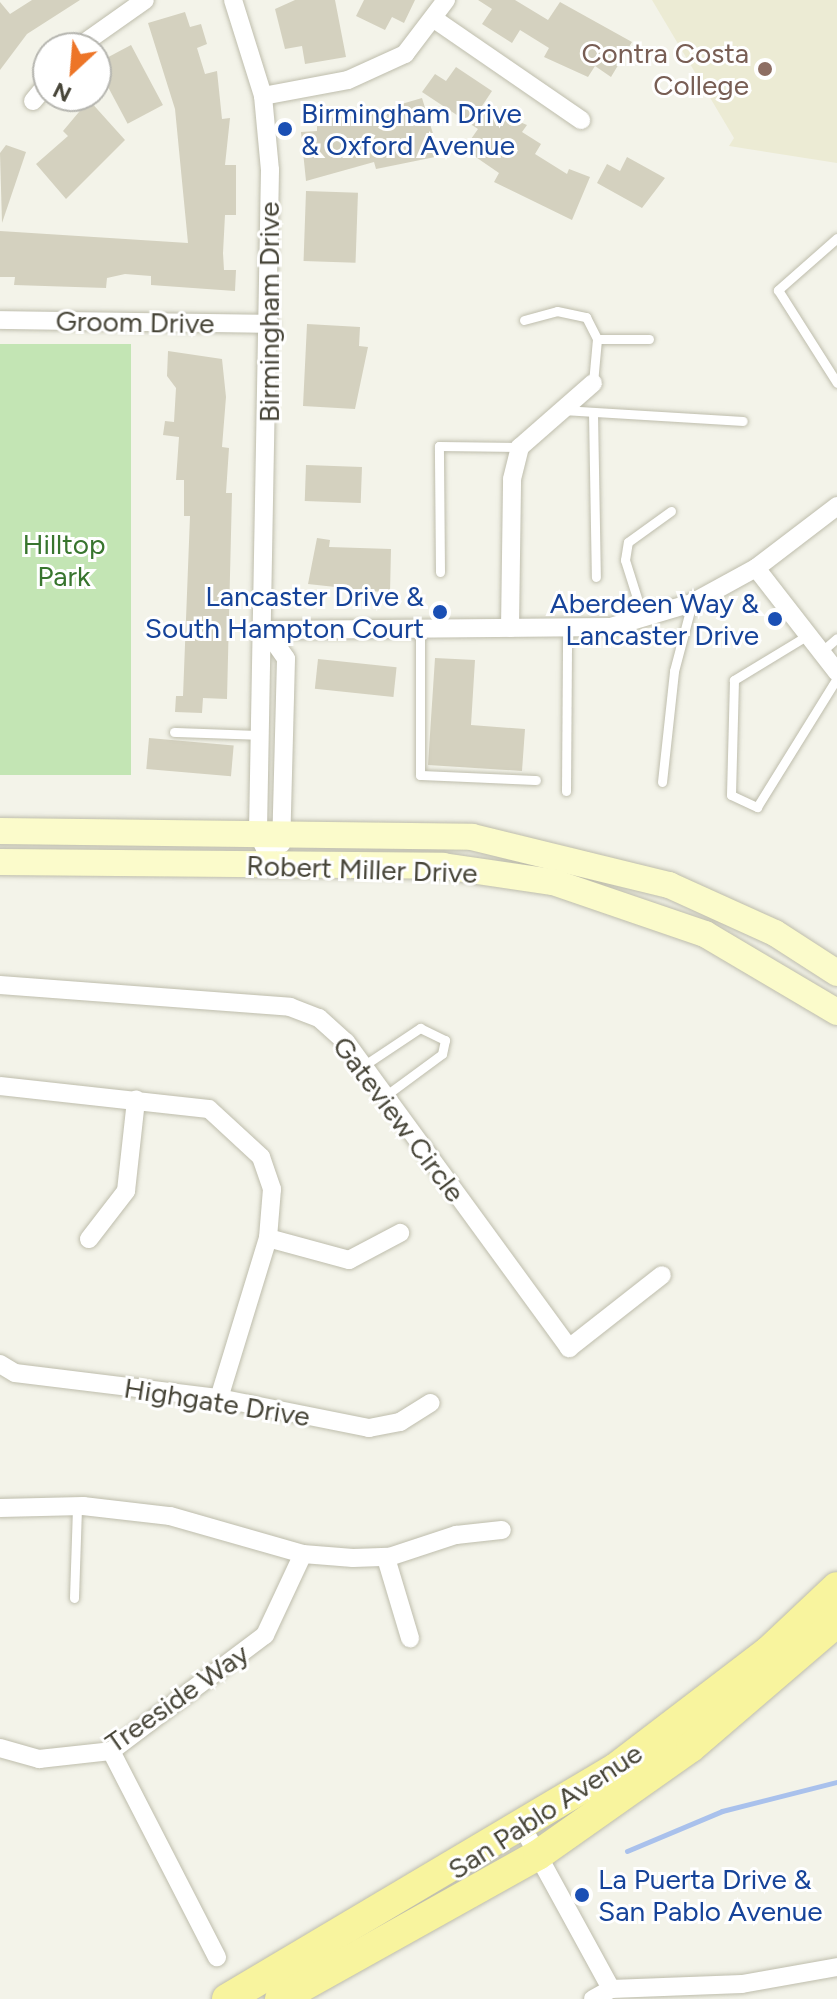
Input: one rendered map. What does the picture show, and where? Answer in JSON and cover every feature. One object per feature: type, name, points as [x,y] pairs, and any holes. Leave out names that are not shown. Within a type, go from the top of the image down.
[{"type":"main road","name":"Robert Miller Drive","points":[[0,831],[472,837],[559,853],[711,902],[837,973]]},
{"type":"main road","name":"Robert Miller Drive","points":[[0,862],[443,866],[553,882],[705,934],[837,1012]]},
{"type":"main road","name":"San Pablo Avenue","points":[[227,1999],[523,1828],[702,1704],[837,1587]]},
{"type":"main road","name":"San Pablo Avenue","points":[[280,1999],[538,1855],[691,1747],[837,1622]]},
{"type":"street","points":[[100,32],[145,0]]},
{"type":"street","name":"Birmingham Drive","points":[[233,0],[263,96],[270,324],[266,630],[259,735],[258,834],[273,865]]},
{"type":"street","points":[[263,96],[369,72],[405,54],[437,21],[446,0]]},
{"type":"street","points":[[437,21],[581,120]]},
{"type":"street","name":"Groom Drive","points":[[0,320],[270,324]]},
{"type":"street","points":[[510,628],[512,479],[520,447],[556,410],[593,383]]},
{"type":"street","points":[[266,630],[567,628],[643,617],[692,603],[756,568],[834,515]]},
{"type":"street","points":[[756,568],[837,675]]},
{"type":"street","points":[[266,630],[286,659],[285,833],[273,865]]},
{"type":"street","name":"Gateview Circle","points":[[0,985],[290,1007],[319,1018],[363,1066],[569,1348],[662,1275]]},
{"type":"street","points":[[0,1086],[209,1109],[242,1132],[272,1189],[268,1238],[219,1398]]},
{"type":"street","points":[[89,1239],[126,1191],[136,1100]]},
{"type":"street","points":[[268,1238],[349,1260],[400,1233]]},
{"type":"street","name":"Highgate Drive","points":[[0,1364],[15,1373],[219,1398],[369,1428],[400,1422],[430,1403]]},
{"type":"street","points":[[0,1508],[77,1506],[170,1516],[303,1554],[386,1558],[456,1535],[502,1530]]},
{"type":"street","name":"Treeside Way","points":[[0,1748],[39,1759],[111,1751],[265,1635],[303,1554]]},
{"type":"street","points":[[386,1558],[410,1638]]},
{"type":"street","points":[[111,1751],[217,1957]]},
{"type":"street","points":[[523,1828],[611,1989]]},
{"type":"street","points":[[593,1999],[611,1989],[742,1984],[837,1967]]},
{"type":"lane","points":[[837,238],[778,290],[837,383]]},
{"type":"lane","points":[[524,320],[572,311],[586,317],[597,339],[593,383]]},
{"type":"lane","points":[[597,339],[649,339]]},
{"type":"lane","points":[[556,410],[743,421]]},
{"type":"lane","points":[[593,412],[596,577]]},
{"type":"lane","points":[[440,572],[439,446],[520,447]]},
{"type":"lane","points":[[643,617],[625,560],[628,542],[671,511]]},
{"type":"lane","points":[[662,782],[674,671],[692,603]]},
{"type":"lane","points":[[566,791],[567,628]]},
{"type":"lane","points":[[420,629],[420,775],[536,780]]},
{"type":"lane","points":[[808,635],[734,680],[731,795],[757,807],[837,675]]},
{"type":"lane","points":[[821,652],[837,638]]},
{"type":"lane","points":[[174,732],[259,735]]},
{"type":"lane","points":[[363,1066],[420,1028],[445,1040],[442,1054],[385,1096]]},
{"type":"lane","points":[[74,1598],[77,1506]]},
{"type":"shaded area","name":"Contra Costa College","points":[[652,0],[837,0],[837,163],[729,146],[734,138]]},
{"type":"green space","name":"Hilltop Park","points":[[0,344],[131,344],[131,775],[0,775]]},
{"type":"building","points":[[32,0],[80,0],[27,34],[0,70],[0,2],[10,14]]},
{"type":"building","points":[[295,0],[335,0],[346,57],[305,64],[302,46],[285,49],[275,9]]},
{"type":"building","points":[[364,0],[415,0],[404,23],[392,17],[385,30],[356,16]]},
{"type":"building","points":[[478,0],[515,0],[548,20],[560,2],[632,42],[611,77],[595,66],[588,77],[544,57],[549,48],[520,30],[512,43],[482,24],[492,9]]},
{"type":"building","points":[[185,12],[190,27],[201,24],[207,44],[197,48],[205,74],[217,71],[222,119],[230,118],[225,165],[236,165],[236,215],[225,215],[223,253],[224,270],[236,270],[235,291],[151,285],[151,276],[125,274],[107,278],[106,288],[14,285],[15,277],[0,277],[0,231],[188,243],[175,109],[148,23]]},
{"type":"building","points":[[131,45],[163,105],[128,124],[112,94],[112,55]]},
{"type":"building","points":[[456,67],[492,91],[482,106],[527,125],[522,132],[541,144],[535,154],[567,174],[569,169],[590,177],[572,220],[494,182],[499,173],[464,149],[478,129],[422,92],[435,74],[446,81]]},
{"type":"building","points":[[422,98],[440,156],[376,169],[374,162],[306,181],[301,132],[317,131],[317,119],[364,115]]},
{"type":"building","points":[[79,112],[100,112],[125,140],[66,199],[36,164],[68,136],[63,131]]},
{"type":"building","points":[[6,145],[26,152],[2,223],[0,153]]},
{"type":"building","points":[[627,157],[665,178],[642,208],[597,183],[607,164],[620,171]]},
{"type":"building","points":[[306,191],[358,193],[356,263],[304,261]]},
{"type":"building","points":[[307,324],[360,327],[359,346],[368,347],[355,409],[303,406]]},
{"type":"building","points":[[168,351],[222,359],[226,397],[222,447],[229,448],[226,493],[232,493],[227,699],[203,698],[202,713],[175,712],[176,696],[183,696],[190,516],[184,516],[184,480],[176,480],[179,437],[163,435],[165,421],[174,422],[176,388],[167,376]]},
{"type":"building","points":[[306,465],[362,467],[361,503],[305,501]]},
{"type":"building","points":[[317,538],[330,540],[329,547],[391,549],[390,593],[308,584]]},
{"type":"building","points":[[435,658],[475,660],[471,725],[525,729],[522,771],[428,765]]},
{"type":"building","points":[[318,659],[397,667],[393,697],[315,689]]},
{"type":"building","points":[[149,738],[234,745],[231,776],[146,769]]},
{"type":"waterway","points":[[627,1851],[722,1811],[837,1782]]},
{"type":"place","name":"Contra Costa College","points":[[765,69]]},
{"type":"place","name":"Birmingham Drive & Oxford Avenue","points":[[285,129]]},
{"type":"place","name":"Lancaster Drive & South Hampton Court","points":[[440,612]]},
{"type":"place","name":"Aberdeen Way & Lancaster Drive","points":[[775,619]]},
{"type":"place","name":"La Puerta Drive & San Pablo Avenue","points":[[582,1895]]}]
